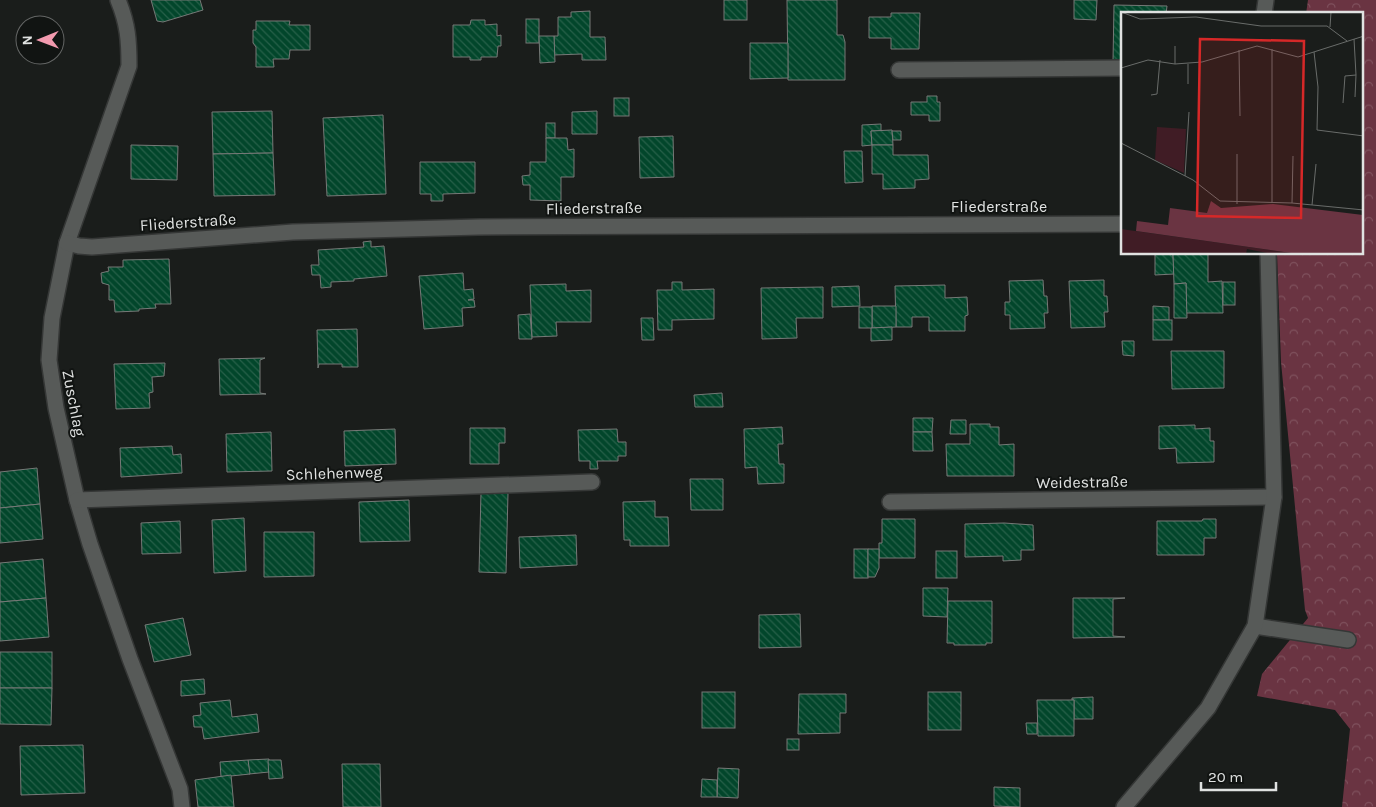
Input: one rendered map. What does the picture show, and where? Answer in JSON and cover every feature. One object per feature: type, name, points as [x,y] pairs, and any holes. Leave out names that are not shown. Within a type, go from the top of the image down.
[{"type":"street","name":"Zuschlag","points":[[118,0],[126,19],[129,39],[129,66],[66,243],[52,318],[49,360],[56,408],[77,500],[90,544],[130,659],[180,789],[182,807]]},
{"type":"street","points":[[899,70],[1121,68]]},
{"type":"street","name":"Fliederstraße","points":[[66,243],[92,247],[293,232],[479,227],[1121,224]]},
{"type":"street","points":[[1124,807],[1208,708],[1255,626],[1274,497],[1268,255]]},
{"type":"street","name":"Schlehenweg","points":[[77,500],[592,482]]},
{"type":"street","name":"Weidestraße","points":[[890,502],[1274,497]]},
{"type":"street","points":[[1255,626],[1348,640]]},
{"type":"green space","points":[[1308,0],[1376,0],[1376,807],[1342,807],[1350,729],[1335,710],[1257,696],[1262,674],[1308,618],[1305,610],[1281,362],[1277,255],[1364,255],[1364,12],[1306,12]]},
{"type":"building","points":[[151,0],[200,0],[203,10],[163,22],[157,21]]},
{"type":"building","points":[[724,0],[747,0],[747,20],[724,20]]},
{"type":"building","points":[[787,0],[837,0],[837,35],[843,35],[845,42],[845,80],[788,80]]},
{"type":"building","points":[[1074,0],[1097,0],[1096,20],[1074,19]]},
{"type":"building","points":[[1114,5],[1167,6],[1166,12],[1121,12],[1121,61],[1113,61]]},
{"type":"building","points":[[590,11],[590,37],[605,37],[606,60],[582,60],[582,54],[554,55],[554,36],[558,36],[558,17],[571,17],[571,12]]},
{"type":"building","points":[[891,13],[920,13],[919,49],[891,49],[891,38],[869,38],[869,17],[891,17]]},
{"type":"building","points":[[526,19],[539,19],[539,43],[526,43]]},
{"type":"building","points":[[471,20],[485,20],[485,25],[497,24],[497,36],[501,35],[501,46],[498,46],[497,57],[481,57],[481,60],[470,60],[470,57],[453,57],[453,25],[470,25]]},
{"type":"building","points":[[256,21],[290,21],[289,25],[310,25],[310,50],[290,50],[289,59],[273,59],[274,67],[256,67],[256,47],[253,43],[253,30],[256,30]]},
{"type":"building","points":[[539,36],[554,36],[555,62],[540,63]]},
{"type":"building","points":[[750,43],[788,43],[788,78],[750,79]]},
{"type":"building","points":[[927,96],[937,96],[937,102],[940,102],[940,121],[929,121],[929,115],[911,115],[911,102],[927,102]]},
{"type":"building","points":[[614,98],[629,98],[629,116],[614,116]]},
{"type":"building","points":[[272,111],[273,153],[213,154],[212,112]]},
{"type":"building","points":[[597,111],[597,134],[572,134],[572,112]]},
{"type":"building","points":[[383,115],[386,194],[327,196],[323,118]]},
{"type":"building","points":[[546,123],[555,123],[555,138],[546,138]]},
{"type":"building","points":[[881,124],[881,131],[871,131],[872,145],[862,146],[862,125]]},
{"type":"building","points":[[892,130],[893,145],[872,145],[871,131]]},
{"type":"building","points":[[892,131],[901,131],[901,140],[893,140]]},
{"type":"building","points":[[673,136],[674,177],[640,178],[639,137]]},
{"type":"building","points":[[546,138],[567,138],[568,150],[574,149],[574,177],[561,177],[561,201],[530,200],[530,185],[523,185],[522,176],[530,175],[530,162],[546,162]]},
{"type":"building","points":[[131,145],[178,146],[177,180],[131,179]]},
{"type":"building","points":[[872,145],[893,145],[893,155],[928,155],[929,179],[915,180],[915,188],[883,189],[883,174],[872,174]]},
{"type":"building","points":[[844,151],[862,151],[863,182],[845,183]]},
{"type":"building","points":[[273,153],[275,195],[214,196],[213,154]]},
{"type":"building","points":[[420,162],[475,162],[475,193],[443,194],[443,201],[431,201],[431,194],[420,194]]},
{"type":"building","points":[[371,241],[371,247],[384,246],[387,276],[331,282],[331,287],[321,288],[320,275],[312,275],[311,265],[319,265],[318,250],[364,247],[363,242]]},
{"type":"building","points":[[1155,255],[1173,255],[1174,274],[1155,275]]},
{"type":"building","points":[[1173,255],[1208,255],[1208,282],[1222,281],[1223,313],[1186,313],[1186,283],[1174,284]]},
{"type":"building","points":[[169,259],[171,304],[155,304],[156,308],[139,309],[139,311],[115,312],[114,300],[109,300],[109,285],[102,283],[101,273],[109,271],[108,267],[123,267],[123,260]]},
{"type":"building","points":[[463,273],[464,290],[473,289],[474,299],[468,300],[474,300],[475,307],[462,308],[463,326],[424,329],[419,276]]},
{"type":"building","points":[[1043,280],[1044,296],[1047,296],[1048,313],[1044,313],[1045,328],[1010,329],[1010,315],[1005,315],[1005,302],[1010,302],[1009,281]]},
{"type":"building","points":[[1104,280],[1104,296],[1107,296],[1108,312],[1104,312],[1105,327],[1071,328],[1069,281]]},
{"type":"building","points":[[672,282],[682,282],[682,290],[714,289],[714,319],[672,320],[672,330],[658,330],[657,290],[672,290]]},
{"type":"building","points":[[1223,282],[1235,282],[1235,305],[1223,305]]},
{"type":"building","points":[[1186,283],[1187,318],[1174,318],[1174,284]]},
{"type":"building","points":[[566,284],[566,291],[591,290],[591,322],[556,322],[557,336],[532,337],[530,285]]},
{"type":"building","points":[[945,285],[945,298],[967,297],[968,315],[965,316],[965,331],[929,331],[929,317],[912,317],[912,327],[896,327],[895,286]]},
{"type":"building","points":[[859,286],[860,306],[832,307],[832,287]]},
{"type":"building","points":[[823,287],[823,318],[796,318],[797,338],[762,339],[761,288]]},
{"type":"building","points":[[872,306],[896,306],[896,327],[872,328]]},
{"type":"building","points":[[1153,306],[1169,307],[1169,320],[1153,320]]},
{"type":"building","points":[[859,307],[872,307],[872,328],[859,328]]},
{"type":"building","points":[[530,314],[532,339],[519,339],[518,315]]},
{"type":"building","points":[[641,318],[653,318],[654,340],[642,340]]},
{"type":"building","points":[[1153,320],[1172,320],[1172,340],[1153,340]]},
{"type":"building","points":[[892,327],[892,340],[871,341],[871,328]]},
{"type":"building","points":[[357,329],[358,367],[342,367],[342,364],[319,364],[318,368],[317,330]]},
{"type":"building","points":[[1122,341],[1134,341],[1134,356],[1123,355]]},
{"type":"building","points":[[1171,351],[1224,351],[1224,388],[1172,389]]},
{"type":"building","points":[[265,358],[260,360],[260,393],[266,394],[220,395],[219,359]]},
{"type":"building","points":[[165,363],[164,376],[152,377],[153,392],[149,393],[150,408],[116,409],[114,364]]},
{"type":"building","points":[[722,393],[723,407],[695,407],[694,395]]},
{"type":"building","points":[[913,418],[933,418],[932,432],[913,432]]},
{"type":"building","points":[[951,420],[966,420],[966,434],[950,434]]},
{"type":"building","points":[[970,424],[990,424],[990,427],[999,427],[999,445],[1014,444],[1014,476],[947,476],[946,444],[970,444]]},
{"type":"building","points":[[1195,425],[1195,429],[1210,428],[1210,441],[1214,441],[1214,462],[1177,463],[1176,448],[1159,449],[1159,426]]},
{"type":"building","points":[[782,427],[783,444],[778,444],[779,464],[784,464],[784,483],[758,484],[757,467],[745,468],[744,429]]},
{"type":"building","points":[[470,428],[505,428],[505,443],[499,443],[499,464],[470,464]]},
{"type":"building","points":[[395,429],[396,464],[345,466],[344,431]]},
{"type":"building","points":[[617,429],[618,442],[626,442],[626,456],[618,456],[618,461],[597,461],[598,469],[590,469],[590,461],[579,461],[578,430]]},
{"type":"building","points":[[271,432],[272,471],[227,472],[226,434]]},
{"type":"building","points":[[913,432],[932,432],[933,451],[913,451]]},
{"type":"building","points":[[172,446],[173,455],[181,454],[182,473],[121,477],[120,448]]},
{"type":"building","points":[[37,468],[40,504],[0,508],[0,472]]},
{"type":"building","points":[[690,479],[723,479],[723,510],[691,510]]},
{"type":"building","points":[[481,492],[508,493],[506,573],[479,572]]},
{"type":"building","points":[[409,500],[410,541],[360,542],[359,502]]},
{"type":"building","points":[[655,501],[655,517],[668,517],[669,546],[630,546],[630,540],[624,540],[623,502]]},
{"type":"building","points":[[40,504],[43,539],[0,543],[0,508]]},
{"type":"building","points":[[244,518],[246,571],[214,573],[212,520]]},
{"type":"building","points":[[882,519],[915,519],[915,558],[879,558],[879,543],[882,543]]},
{"type":"building","points":[[1203,519],[1216,519],[1216,538],[1204,538],[1204,555],[1157,555],[1157,521],[1202,521]]},
{"type":"building","points":[[180,521],[181,553],[142,554],[141,523]]},
{"type":"building","points":[[1004,523],[1033,525],[1034,550],[1021,550],[1021,560],[1003,561],[1003,556],[965,557],[965,524]]},
{"type":"building","points":[[264,532],[314,532],[314,576],[264,577]]},
{"type":"building","points":[[576,535],[577,565],[520,568],[519,537]]},
{"type":"building","points":[[854,549],[868,549],[868,578],[854,578]]},
{"type":"building","points":[[868,549],[879,549],[879,568],[875,577],[868,577]]},
{"type":"building","points":[[936,551],[957,551],[957,578],[936,578]]},
{"type":"building","points":[[43,559],[46,598],[0,602],[0,563]]},
{"type":"building","points":[[923,588],[948,588],[947,617],[923,616]]},
{"type":"building","points":[[46,598],[49,637],[0,641],[0,602]]},
{"type":"building","points":[[1073,598],[1125,598],[1113,599],[1113,636],[1125,637],[1073,638]]},
{"type":"building","points":[[948,601],[992,601],[992,643],[986,643],[986,645],[954,645],[954,643],[947,643]]},
{"type":"building","points":[[800,614],[801,647],[759,648],[759,615]]},
{"type":"building","points":[[183,618],[191,655],[154,662],[145,625]]},
{"type":"building","points":[[0,652],[52,652],[52,688],[0,688]]},
{"type":"building","points":[[204,679],[205,694],[181,696],[181,681]]},
{"type":"building","points":[[0,688],[52,688],[51,725],[0,724]]},
{"type":"building","points":[[702,692],[735,692],[735,728],[702,728]]},
{"type":"building","points":[[928,692],[961,692],[961,730],[928,730]]},
{"type":"building","points":[[799,694],[846,694],[846,713],[840,713],[840,733],[798,734]]},
{"type":"building","points":[[1093,697],[1093,719],[1074,719],[1074,700],[1072,698]]},
{"type":"building","points":[[230,700],[232,717],[257,714],[259,732],[204,739],[202,727],[194,727],[193,716],[201,715],[200,703]]},
{"type":"building","points":[[1037,700],[1074,700],[1074,736],[1038,736]]},
{"type":"building","points":[[1026,723],[1037,723],[1037,734],[1027,734]]},
{"type":"building","points":[[787,739],[799,739],[799,750],[787,750]]},
{"type":"building","points":[[83,745],[85,793],[21,795],[20,746]]},
{"type":"building","points":[[269,759],[269,772],[249,774],[248,760]]},
{"type":"building","points":[[248,760],[250,774],[221,777],[220,762]]},
{"type":"building","points":[[268,760],[281,760],[283,778],[269,779]]},
{"type":"building","points":[[342,764],[380,764],[381,807],[343,807]]},
{"type":"building","points":[[718,768],[739,769],[738,798],[717,797]]},
{"type":"building","points":[[231,775],[234,807],[198,807],[195,780]]},
{"type":"building","points":[[702,779],[717,780],[717,797],[701,797]]},
{"type":"building","points":[[994,787],[1020,788],[1020,807],[994,806]]}]
